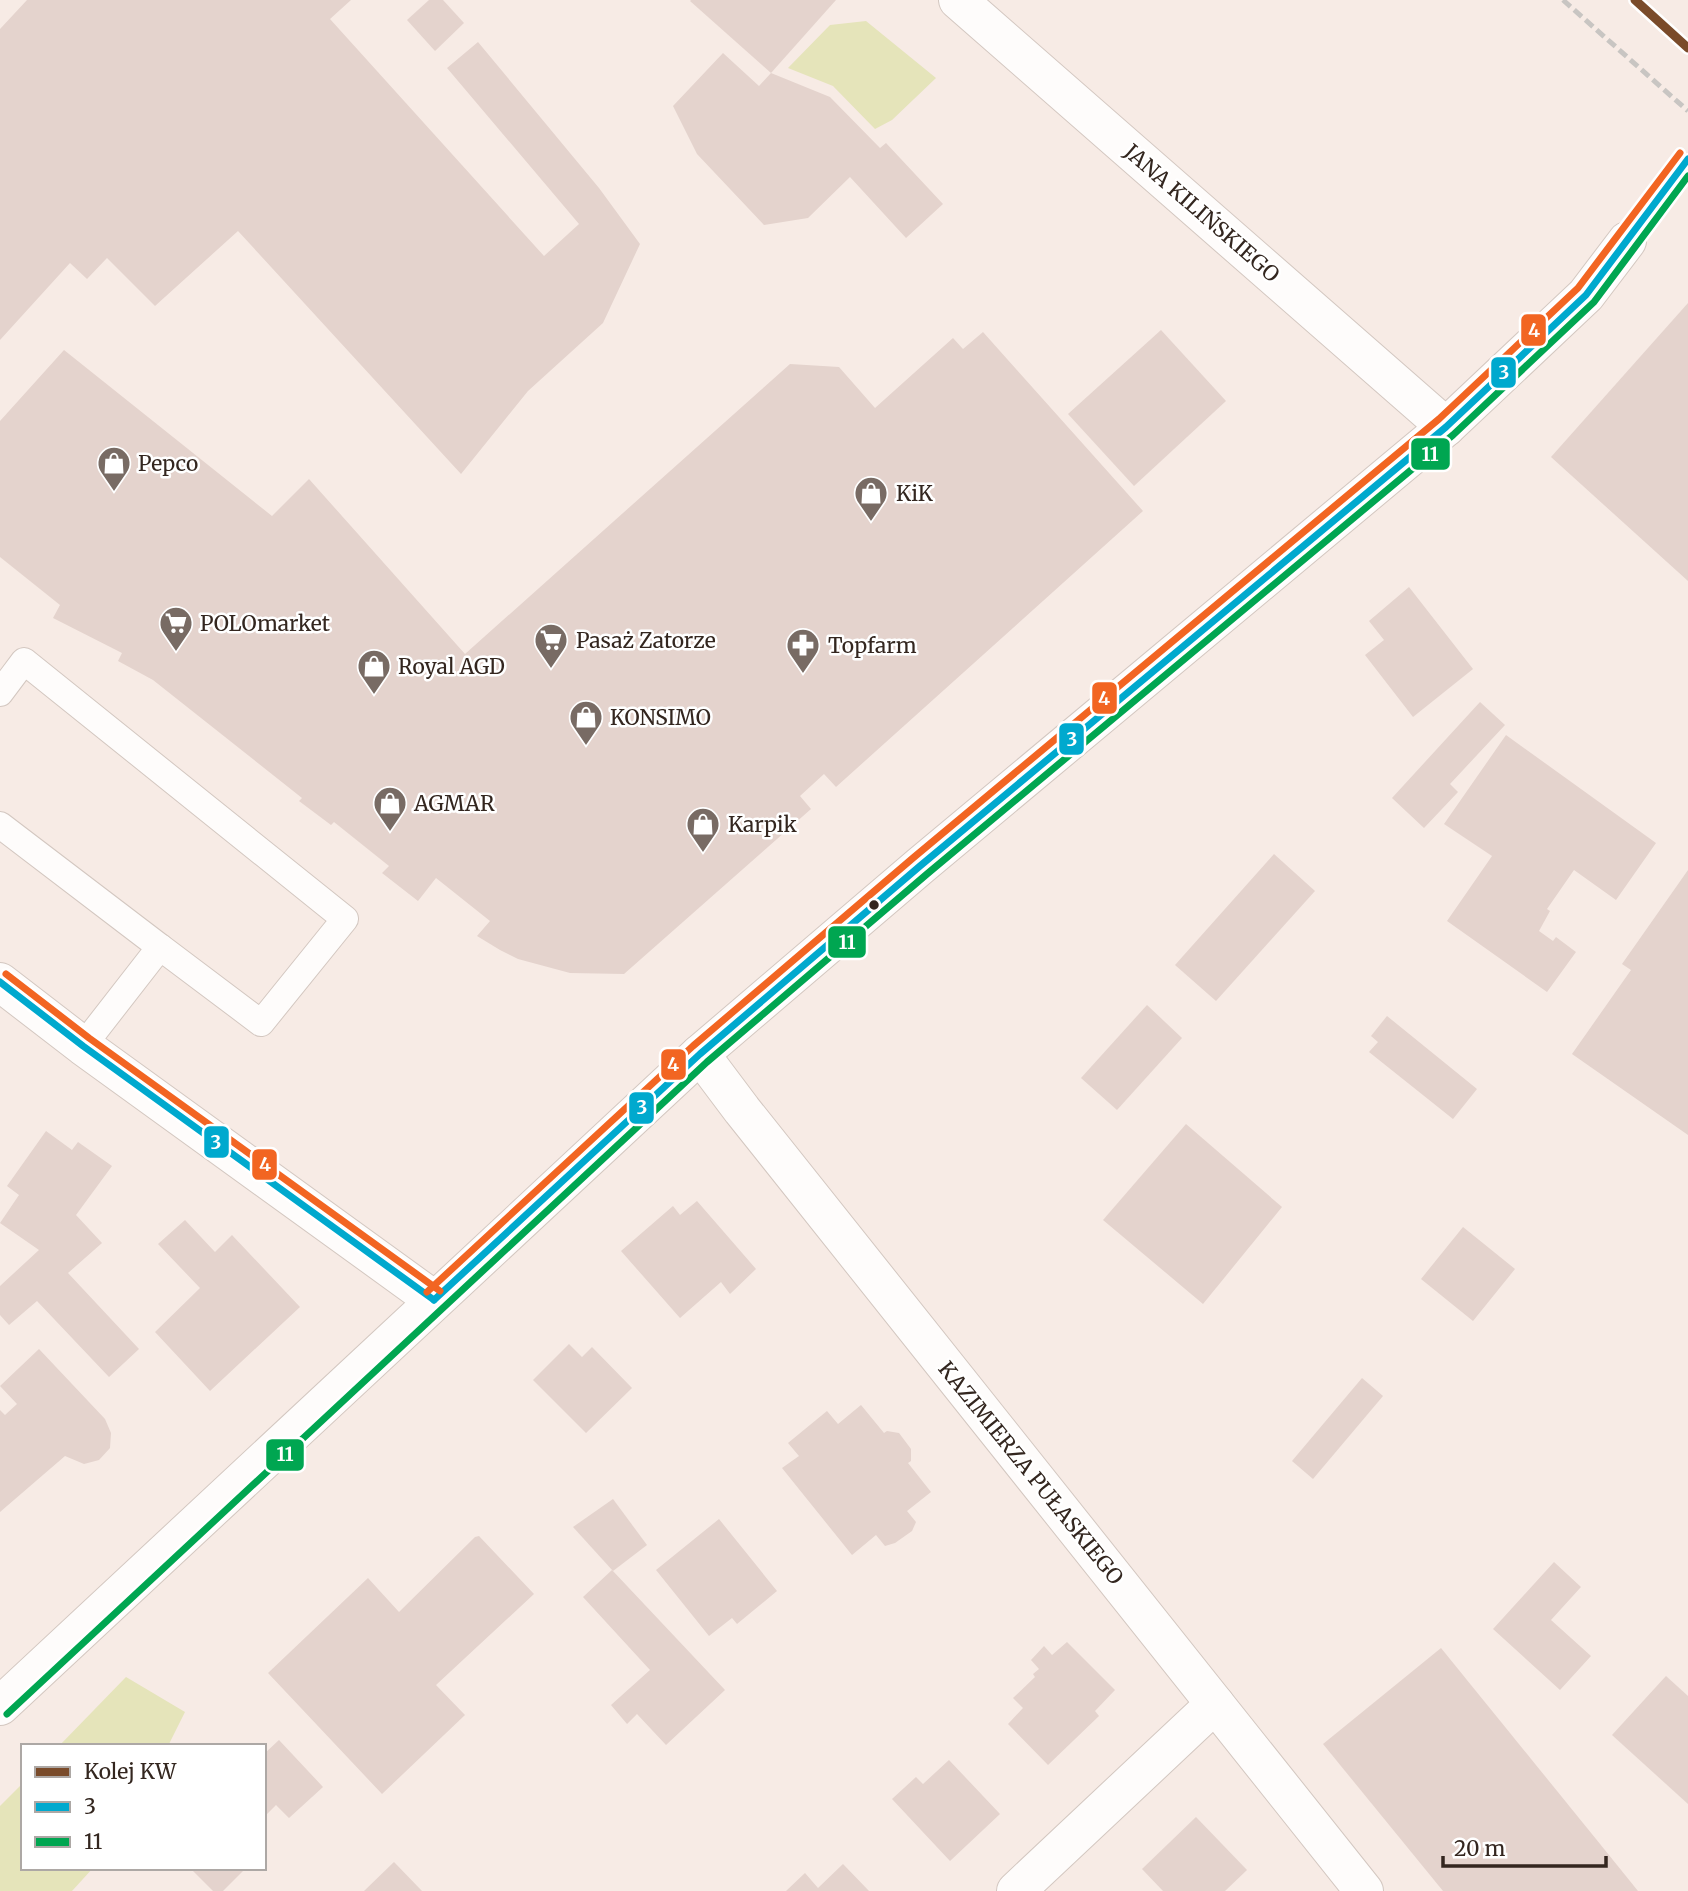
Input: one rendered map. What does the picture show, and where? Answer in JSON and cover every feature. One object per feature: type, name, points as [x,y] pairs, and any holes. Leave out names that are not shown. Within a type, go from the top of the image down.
[{"type":"street","name":"JANA KILIŃSKIEGO","points":[[958,0],[1446,427]]},
{"type":"street","points":[[0,1706],[700,1054],[941,848],[1446,427],[1586,295],[1627,241]]},
{"type":"street","points":[[0,982],[83,1046],[434,1300]]},
{"type":"street","name":"KAZIMIERZA PUŁASKIEGO","points":[[700,1054],[759,1132],[1364,1891]]},
{"type":"street","points":[[1016,1891],[1215,1704]]},
{"type":"lane","points":[[0,693],[24,661],[345,919],[261,1023],[0,825]]},
{"type":"lane","points":[[83,1046],[160,947]]},
{"type":"green space","points":[[866,21],[936,78],[892,120],[875,129],[833,86],[788,68],[830,25]]},
{"type":"green space","points":[[126,1677],[185,1712],[169,1744],[61,1744]]},
{"type":"green space","points":[[21,1785],[21,1870],[91,1870],[72,1891],[0,1891],[0,1806]]},
{"type":"building","points":[[27,0],[351,0],[330,19],[544,256],[579,224],[447,68],[478,42],[599,188],[640,244],[603,323],[528,391],[461,474],[238,231],[155,306],[107,258],[87,279],[70,263],[0,340],[0,29]]},
{"type":"building","points":[[429,0],[443,0],[464,23],[435,51],[407,20]]},
{"type":"building","points":[[691,0],[836,0],[771,73]]},
{"type":"building","points":[[723,53],[759,86],[771,73],[830,97],[880,148],[886,143],[943,204],[906,238],[850,177],[808,218],[764,225],[697,154],[673,106]]},
{"type":"building","points":[[1688,303],[1688,581],[1551,457]]},
{"type":"building","points":[[1161,330],[1226,401],[1134,486],[1068,414]]},
{"type":"building","name":"Pasaż Zatorze","points":[[983,332],[1143,511],[836,787],[824,774],[800,796],[811,809],[624,974],[570,973],[518,959],[500,950],[477,936],[490,921],[436,878],[418,901],[382,873],[389,866],[334,822],[331,825],[299,801],[302,798],[153,680],[118,661],[122,653],[53,618],[60,605],[0,557],[0,421],[64,350],[272,516],[309,479],[465,654],[790,364],[839,367],[875,408],[953,338],[963,349]]},
{"type":"building","points":[[1409,587],[1473,669],[1413,717],[1365,655],[1384,640],[1369,621]]},
{"type":"building","points":[[1480,702],[1505,725],[1450,784],[1458,792],[1424,828],[1392,798]]},
{"type":"building","points":[[1506,735],[1656,843],[1616,900],[1574,870],[1547,909],[1550,911],[1539,931],[1553,941],[1556,937],[1576,952],[1547,992],[1447,921],[1492,856],[1444,824]]},
{"type":"building","points":[[1274,854],[1315,891],[1216,1001],[1175,965]]},
{"type":"building","points":[[1688,870],[1688,1135],[1572,1054],[1631,970],[1622,964]]},
{"type":"building","points":[[1147,1005],[1182,1038],[1117,1110],[1081,1078]]},
{"type":"building","points":[[1387,1016],[1477,1089],[1453,1119],[1369,1052],[1378,1042],[1371,1036]]},
{"type":"building","points":[[1186,1124],[1282,1207],[1203,1304],[1103,1220]]},
{"type":"building","points":[[46,1131],[72,1150],[78,1142],[112,1166],[76,1215],[102,1243],[68,1273],[139,1349],[109,1377],[37,1301],[9,1325],[0,1315],[0,1286],[39,1250],[0,1223],[19,1195],[7,1186]]},
{"type":"building","points":[[697,1201],[756,1269],[730,1294],[721,1282],[680,1318],[621,1251],[673,1206],[680,1215]]},
{"type":"building","points":[[185,1220],[215,1252],[232,1235],[300,1307],[210,1391],[155,1332],[200,1288],[158,1244]]},
{"type":"building","points":[[1463,1227],[1515,1269],[1473,1321],[1421,1279]]},
{"type":"building","points":[[569,1344],[582,1357],[592,1347],[632,1388],[586,1433],[533,1380]]},
{"type":"building","points":[[39,1349],[105,1419],[111,1433],[110,1448],[99,1460],[84,1464],[65,1456],[0,1512],[0,1410],[5,1415],[17,1404],[0,1386]]},
{"type":"building","points":[[1362,1378],[1383,1396],[1313,1479],[1292,1461]]},
{"type":"building","points":[[861,1405],[884,1433],[899,1433],[911,1449],[911,1461],[908,1463],[931,1492],[907,1511],[916,1522],[912,1531],[895,1543],[885,1546],[876,1535],[852,1555],[782,1468],[799,1456],[788,1443],[827,1411],[838,1424]]},
{"type":"building","points":[[613,1499],[647,1545],[613,1571],[573,1527]]},
{"type":"building","points":[[719,1519],[777,1591],[737,1624],[732,1618],[709,1636],[656,1570]]},
{"type":"building","points":[[479,1536],[534,1594],[436,1685],[465,1715],[382,1794],[268,1673],[368,1578],[399,1612]]},
{"type":"building","points":[[1554,1562],[1581,1587],[1551,1620],[1591,1656],[1560,1690],[1493,1629]]},
{"type":"building","points":[[612,1570],[725,1690],[666,1745],[637,1714],[627,1724],[611,1705],[650,1670],[583,1597]]},
{"type":"building","points":[[1067,1642],[1115,1690],[1095,1711],[1099,1716],[1048,1765],[1008,1724],[1023,1708],[1013,1698],[1035,1677],[1033,1674],[1039,1669],[1031,1660],[1044,1646],[1052,1655]]},
{"type":"building","points":[[1441,1648],[1638,1891],[1443,1891],[1323,1744]]},
{"type":"building","points":[[1666,1676],[1688,1696],[1688,1804],[1612,1735]]},
{"type":"building","points":[[279,1740],[323,1787],[289,1818],[276,1805],[266,1815],[266,1752]]},
{"type":"building","points":[[949,1760],[1000,1814],[950,1861],[892,1799],[916,1777],[923,1784]]},
{"type":"building","points":[[1196,1817],[1247,1870],[1225,1891],[1163,1891],[1142,1869]]},
{"type":"building","points":[[394,1862],[422,1891],[364,1891]]},
{"type":"building","points":[[843,1864],[869,1891],[786,1891],[805,1873],[818,1888]]},
{"type":"building","points":[[192,1870],[244,1870],[223,1891],[213,1891]]},
{"type":"railway","points":[[1563,0],[1688,111]]},
{"type":"rail line","name":"KW","points":[[1635,0],[1688,48]]},
{"type":"transit line","name":"4","points":[[427,1292],[693,1046],[913,858],[1439,419],[1578,288],[1680,153]]},
{"type":"transit line","name":"3","points":[[434,1300],[700,1054],[920,866],[1446,427],[1586,295],[1688,159]]},
{"type":"transit line","name":"11","points":[[7,1714],[707,1062],[927,874],[1453,435],[1594,302],[1688,176]]},
{"type":"transit line","name":"4","points":[[6,974],[89,1038],[440,1291]]},
{"type":"transit line","name":"3","points":[[0,982],[83,1046],[434,1300]]},
{"type":"place","name":"Pepco","points":[[114,493]]},
{"type":"place","name":"KiK","points":[[871,523]]},
{"type":"place","name":"POLOmarket","points":[[176,653]]},
{"type":"place","name":"Pasaż Zatorze","points":[[551,670]]},
{"type":"place","name":"Topfarm","points":[[803,675]]},
{"type":"place","name":"Royal AGD","points":[[374,696]]},
{"type":"place","name":"KONSIMO","points":[[586,747]]},
{"type":"place","name":"AGMAR","points":[[390,833]]},
{"type":"place","name":"Karpik","points":[[703,854]]}]
